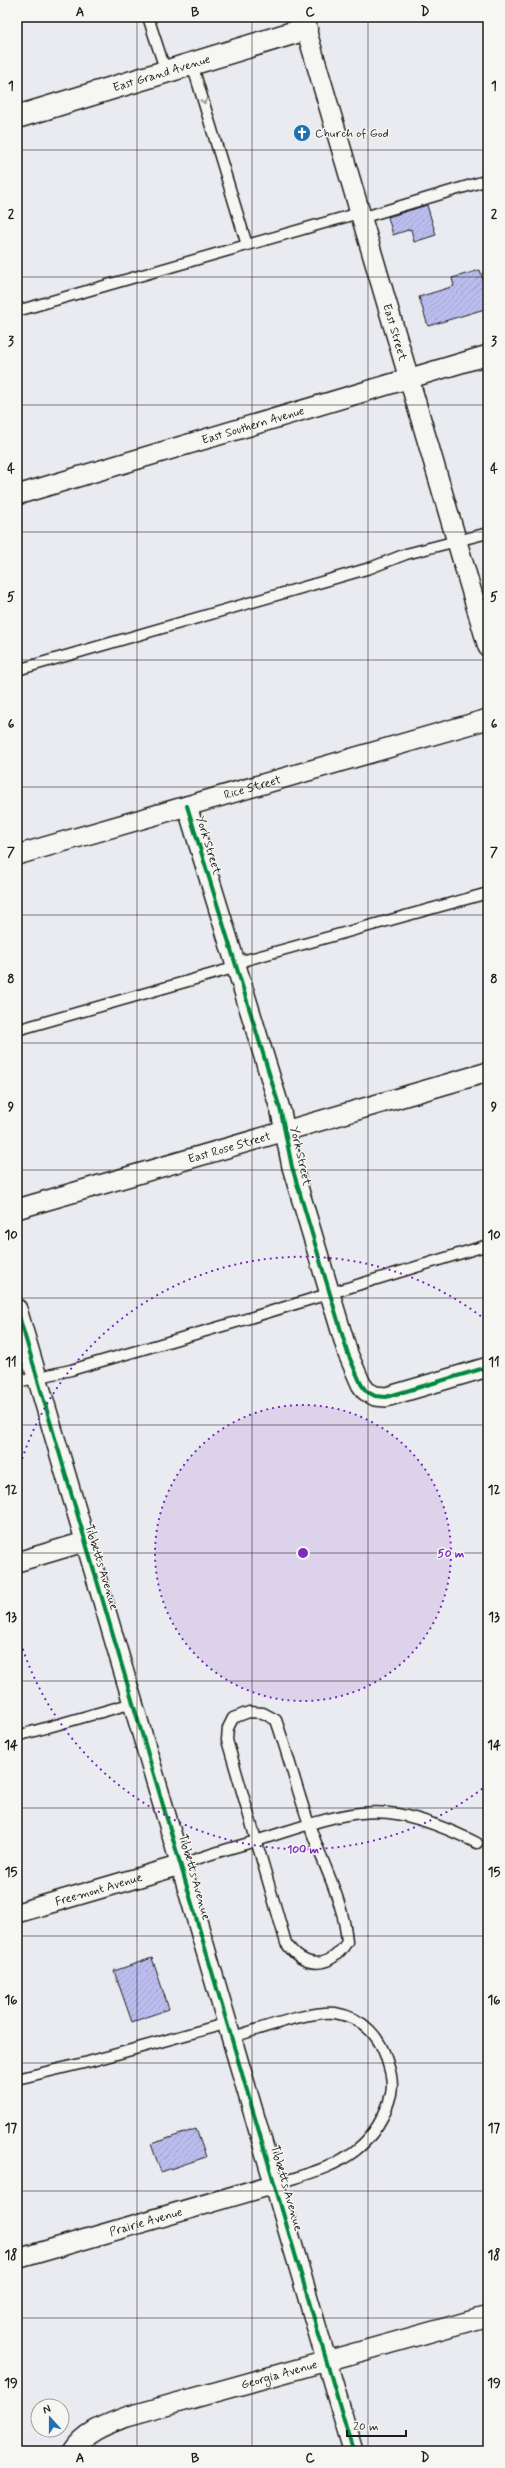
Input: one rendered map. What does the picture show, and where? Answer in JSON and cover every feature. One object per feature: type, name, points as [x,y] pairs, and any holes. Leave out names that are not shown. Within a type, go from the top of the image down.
[{"type":"street","name":"East Grand Avenue","points":[[17,117],[192,64],[304,23]]},
{"type":"street","name":"East Street","points":[[304,23],[488,647]]},
{"type":"street","name":"East Southern Avenue","points":[[17,495],[488,355]]},
{"type":"street","name":"Rice Street","points":[[17,855],[488,719]]},
{"type":"street","name":"York Street","points":[[187,806],[281,1112],[292,1167],[329,1293],[348,1354],[358,1378],[366,1391],[375,1396],[386,1397],[486,1368]]},
{"type":"street","name":"East Rose Street","points":[[17,1209],[488,1072]]},
{"type":"street","name":"Tibbetts Avenue","points":[[17,1309],[84,1542],[354,2451]]},
{"type":"street","points":[[17,1562],[84,1542]]},
{"type":"street","name":"Freemont Avenue","points":[[17,1913],[181,1866]]},
{"type":"street","name":"Prairie Avenue","points":[[17,2259],[275,2184]]},
{"type":"street","name":"Georgia Avenue","points":[[75,2448],[80,2440],[96,2429],[126,2417],[488,2316]]},
{"type":"lane","points":[[148,17],[166,72]]},
{"type":"lane","points":[[192,64],[247,245]]},
{"type":"lane","points":[[17,311],[247,245],[488,180]]},
{"type":"lane","points":[[17,670],[456,541],[488,533]]},
{"type":"lane","points":[[17,1030],[236,965],[488,893]]},
{"type":"lane","points":[[17,1382],[36,1376],[78,1368],[488,1245]]},
{"type":"lane","points":[[17,1736],[133,1703]]},
{"type":"lane","points":[[249,1712],[263,1713],[276,1720],[309,1825],[346,1928],[347,1942],[332,1960],[320,1963],[308,1961],[293,1953],[286,1943],[256,1841],[227,1740],[228,1728],[233,1718],[249,1712]]},
{"type":"lane","points":[[181,1866],[205,1855],[334,1818],[372,1813],[397,1814],[456,1832],[477,1843]]},
{"type":"lane","points":[[17,2079],[230,2030],[317,2014],[335,2013],[353,2019],[367,2026],[379,2039],[385,2051],[391,2074],[391,2093],[379,2123],[369,2138],[357,2150],[334,2164],[320,2171],[275,2184]]},
{"type":"building","points":[[427,205],[436,235],[414,242],[411,229],[393,235],[388,217]]},
{"type":"building","points":[[480,270],[488,297],[488,308],[428,326],[419,297],[454,286],[452,278]]},
{"type":"building","points":[[152,1958],[169,2009],[132,2022],[114,1971]]},
{"type":"building","points":[[196,2129],[206,2157],[161,2172],[151,2144]]},
{"type":"cycle path","points":[[187,806],[281,1112],[292,1167],[348,1354],[361,1384],[366,1391],[375,1396],[386,1397],[488,1367]]},
{"type":"cycle path","points":[[17,1309],[353,2451]]},
{"type":"place","name":"Church of God","points":[[302,133]]}]
